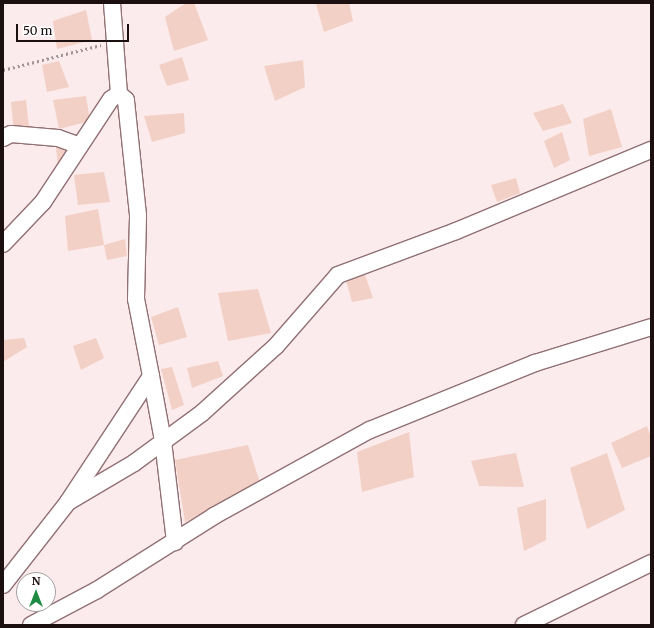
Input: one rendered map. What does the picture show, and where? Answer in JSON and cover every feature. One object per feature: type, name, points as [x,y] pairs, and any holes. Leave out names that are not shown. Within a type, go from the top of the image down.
[{"type":"street","points":[[112,3],[119,94],[126,100],[138,215],[136,299],[163,441],[175,542]]},
{"type":"street","points":[[3,244],[42,202],[111,99],[119,94]]},
{"type":"street","points":[[3,138],[11,134],[58,138],[80,146]]},
{"type":"street","points":[[68,502],[134,463],[202,413],[276,346],[338,275],[456,231],[651,150]]},
{"type":"street","points":[[31,625],[97,590],[214,516],[323,455],[406,414],[535,363],[651,327]]},
{"type":"street","points":[[3,585],[68,502],[151,376]]},
{"type":"street","points":[[524,625],[651,563]]},
{"type":"path","points":[[3,70],[77,53],[116,40]]},
{"type":"building","points":[[186,3],[194,3],[208,40],[174,51],[165,17]]},
{"type":"building","points":[[349,3],[353,21],[324,32],[316,4]]},
{"type":"building","points":[[86,10],[92,40],[57,49],[53,21]]},
{"type":"building","points":[[182,57],[189,80],[167,86],[159,65]]},
{"type":"building","points":[[303,60],[305,87],[275,101],[264,66]]},
{"type":"building","points":[[59,61],[69,87],[47,92],[42,65]]},
{"type":"building","points":[[86,96],[90,121],[59,129],[53,100]]},
{"type":"building","points":[[26,100],[29,127],[14,132],[11,102]]},
{"type":"building","points":[[563,104],[572,123],[543,131],[533,113]]},
{"type":"building","points":[[611,109],[622,147],[589,156],[583,119]]},
{"type":"building","points":[[184,113],[185,133],[152,142],[144,116]]},
{"type":"building","points":[[562,132],[570,160],[554,168],[544,141]]},
{"type":"building","points":[[71,145],[59,176],[56,147]]},
{"type":"building","points":[[104,172],[110,202],[78,205],[74,175]]},
{"type":"building","points":[[516,178],[520,193],[497,202],[491,185]]},
{"type":"building","points":[[98,209],[104,245],[68,251],[65,216]]},
{"type":"building","points":[[125,239],[127,256],[107,260],[104,245]]},
{"type":"building","points":[[363,269],[373,298],[352,302],[345,277]]},
{"type":"building","points":[[258,289],[271,333],[228,341],[218,293]]},
{"type":"building","points":[[178,307],[187,337],[159,345],[151,317]]},
{"type":"building","points":[[24,338],[27,347],[3,362],[3,340]]},
{"type":"building","points":[[96,338],[104,358],[81,370],[73,346]]},
{"type":"building","points":[[218,361],[223,376],[192,388],[187,368]]},
{"type":"building","points":[[172,367],[184,405],[172,410],[161,369]]},
{"type":"building","points":[[647,426],[651,438],[651,456],[622,468],[611,443]]},
{"type":"building","points":[[409,432],[414,477],[362,492],[357,452]]},
{"type":"building","points":[[248,445],[260,483],[185,522],[175,460]]},
{"type":"building","points":[[516,453],[524,487],[479,486],[471,461]]},
{"type":"building","points":[[607,453],[625,510],[587,529],[570,468]]},
{"type":"building","points":[[546,499],[546,540],[524,551],[517,508]]}]
